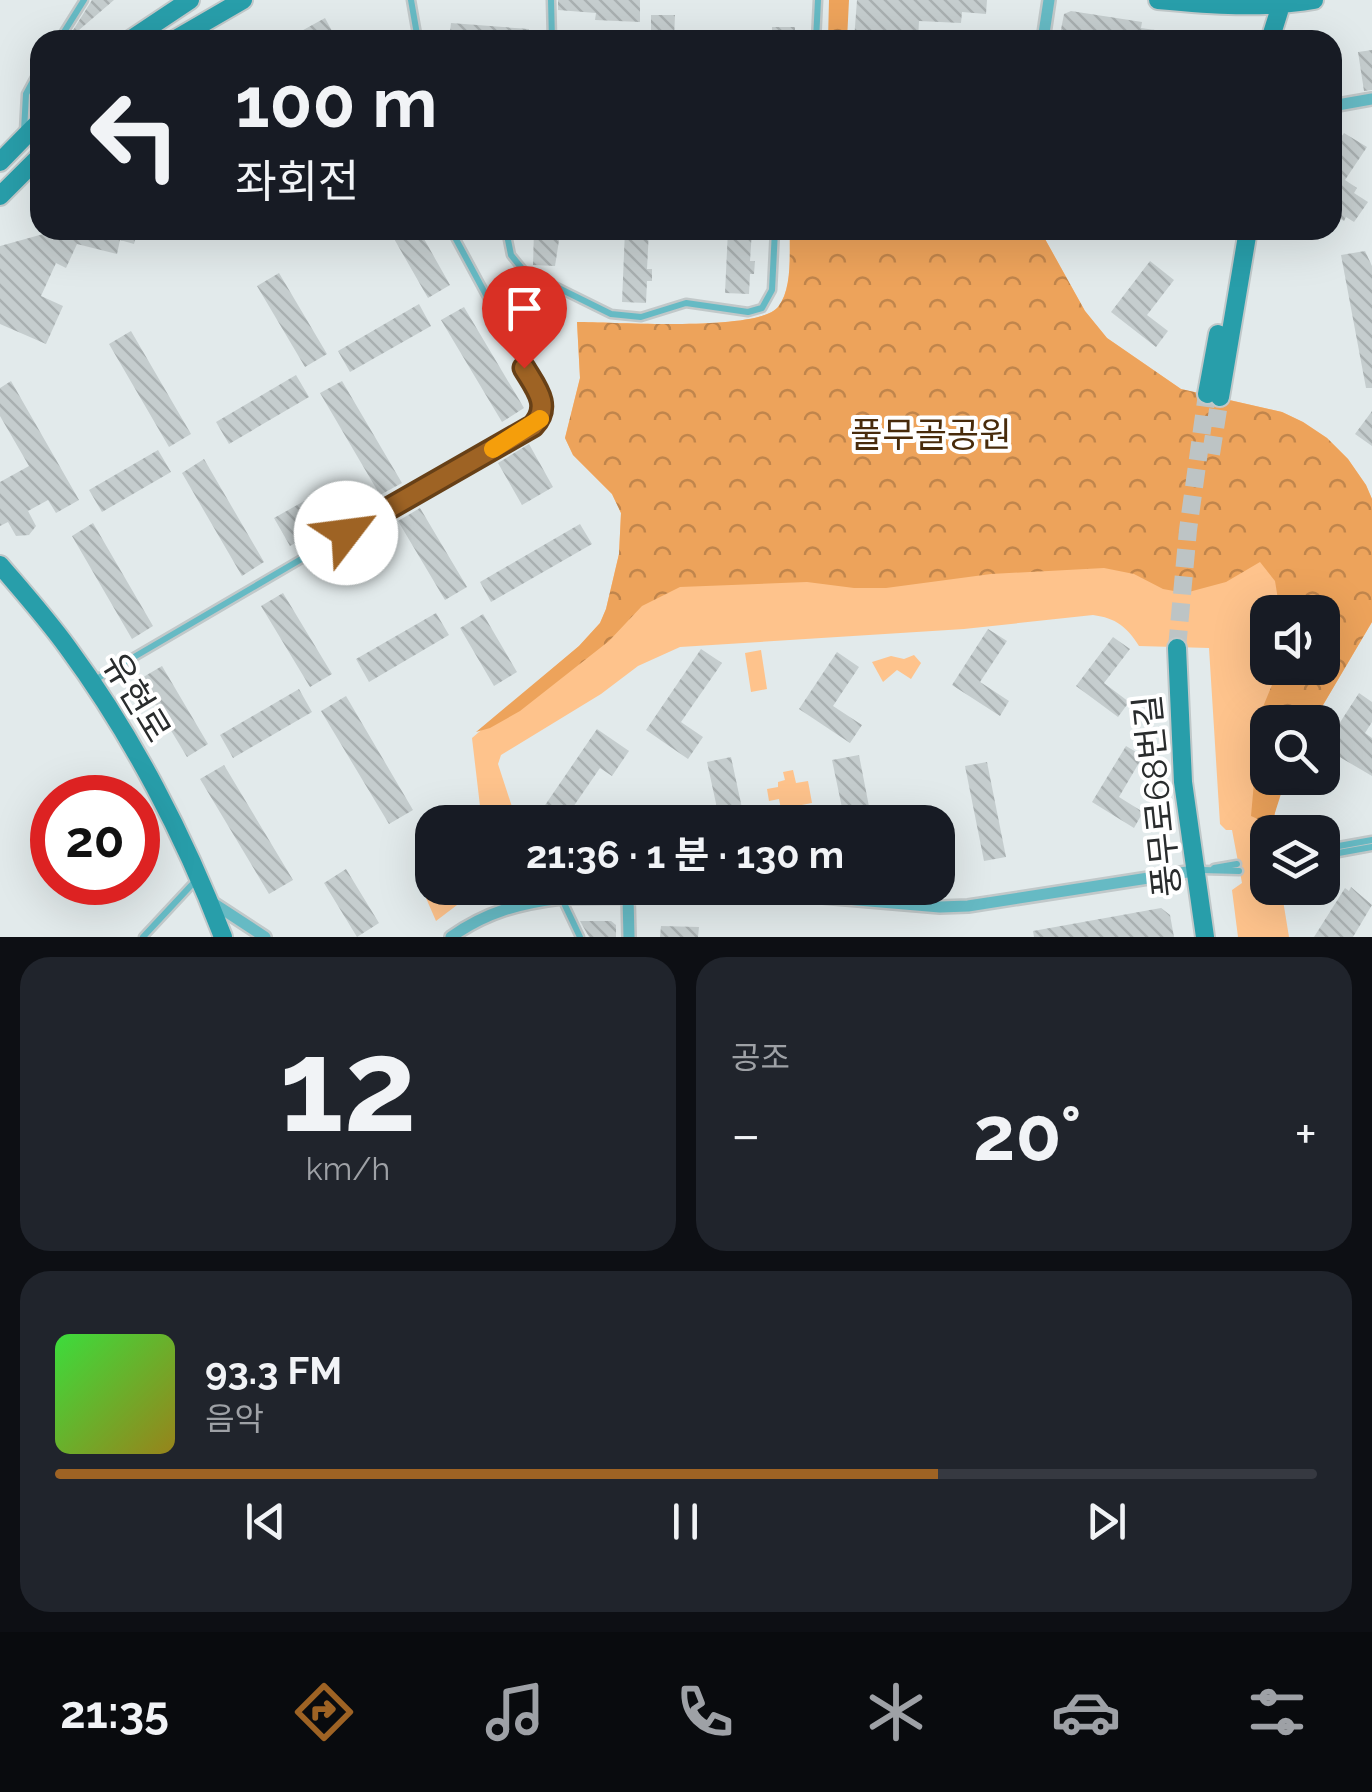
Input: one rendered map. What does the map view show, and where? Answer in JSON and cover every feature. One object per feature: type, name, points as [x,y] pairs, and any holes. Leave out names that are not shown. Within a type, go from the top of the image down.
[{"type":"street","points":[[145,30],[190,0]]},
{"type":"street","points":[[191,30],[243,0]]},
{"type":"street","points":[[1045,30],[1050,0]]},
{"type":"street","points":[[1158,0],[1224,6],[1314,0]]},
{"type":"street","points":[[1273,30],[1282,3]]},
{"type":"street","points":[[1280,30],[1282,3]]},
{"type":"street","points":[[1342,104],[1372,99]]},
{"type":"street","points":[[0,162],[30,131]]},
{"type":"street","points":[[0,196],[30,166]]},
{"type":"street","points":[[1235,240],[1214,396],[1246,240]]},
{"type":"street","name":"유현로","points":[[0,565],[92,682],[157,794],[224,937]]},
{"type":"street","name":"풍무로68번길","points":[[1182,648],[1206,937]]},
{"type":"street","points":[[927,905],[968,906],[1199,870]]},
{"type":"street","name":"풍무로68번길","points":[[1199,870],[1215,937]]},
{"type":"street","points":[[210,901],[265,937]]},
{"type":"street","points":[[452,937],[490,914],[522,905]]},
{"type":"street","points":[[628,905],[629,937]]},
{"type":"lane","points":[[65,30],[84,0]]},
{"type":"lane","points":[[411,0],[416,30]]},
{"type":"lane","points":[[551,0],[552,30]]},
{"type":"lane","points":[[816,30],[818,0]]},
{"type":"lane","points":[[24,137],[26,94],[30,87]]},
{"type":"lane","points":[[92,682],[539,420],[543,413],[541,397],[455,240]]},
{"type":"lane","points":[[508,240],[511,256],[534,277],[611,314],[640,318],[686,303],[748,312],[762,308],[772,290],[774,240]]},
{"type":"lane","points":[[1340,850],[1372,844]]},
{"type":"lane","points":[[1199,870],[1238,868]]},
{"type":"lane","points":[[143,937],[198,877]]},
{"type":"lane","points":[[565,905],[580,937]]},
{"type":"green space","points":[[829,0],[849,0],[848,30],[828,30]]},
{"type":"green space","name":"풀무골공원","points":[[790,240],[1046,240],[1085,311],[1107,338],[1181,389],[1282,412],[1303,422],[1348,459],[1372,499],[1372,622],[1340,676],[1340,595],[1250,595],[1250,685],[1335,685],[1323,705],[1250,705],[1250,795],[1279,795],[1275,815],[1250,815],[1250,905],[1284,905],[1289,937],[1238,937],[1232,890],[1242,883],[1232,830],[1220,824],[1209,648],[1139,646],[1120,624],[1093,615],[964,629],[680,647],[638,666],[601,694],[501,755],[498,764],[511,805],[480,805],[472,738],[579,646],[600,623],[619,554],[621,513],[612,494],[573,455],[565,438],[580,378],[577,322],[743,320],[778,307],[786,290]]},
{"type":"green space","name":"풀무골공원","points":[[790,240],[1046,240],[1085,311],[1107,338],[1181,389],[1282,412],[1303,422],[1348,459],[1366,485],[1372,499],[1372,622],[1340,676],[1340,595],[1277,595],[1275,581],[1260,562],[1226,582],[1185,593],[1163,589],[1134,574],[1104,568],[991,574],[886,588],[807,582],[680,587],[642,606],[609,641],[520,711],[476,732],[579,646],[600,623],[606,609],[619,554],[621,513],[612,494],[573,455],[565,438],[580,378],[577,322],[743,320],[778,307],[786,290]]},
{"type":"green space","points":[[761,650],[767,689],[751,692],[745,653]]},
{"type":"green space","points":[[914,655],[921,663],[911,679],[897,670],[883,682],[872,662],[891,656],[904,659]]},
{"type":"green space","name":"풀무골공원","points":[[1272,685],[1335,685],[1323,705],[1264,705]]},
{"type":"green space","points":[[793,770],[796,783],[808,781],[812,803],[780,805],[779,799],[769,801],[767,789],[778,787],[778,782],[785,780],[783,772]]},
{"type":"green space","name":"풀무골공원","points":[[1253,795],[1281,795],[1274,815],[1251,815]]},
{"type":"green space","points":[[429,905],[457,905],[436,921]]},
{"type":"building","points":[[92,0],[114,0],[79,30],[73,30]]},
{"type":"building","points":[[558,0],[640,0],[640,22],[595,20],[596,13],[558,10]]},
{"type":"building","points":[[857,0],[987,0],[986,14],[962,12],[961,23],[919,21],[919,30],[855,30]]},
{"type":"building","points":[[1071,11],[1142,22],[1141,28],[1155,30],[1061,30],[1064,14]]},
{"type":"building","points":[[651,15],[675,15],[674,30],[651,30]]},
{"type":"building","points":[[325,18],[332,30],[303,30]]},
{"type":"building","points":[[451,23],[529,29],[529,30],[450,30]]},
{"type":"building","points":[[772,27],[795,27],[795,30]]},
{"type":"building","points":[[1372,50],[1372,90],[1364,91],[1358,52]]},
{"type":"building","points":[[1344,133],[1367,147],[1345,180],[1357,188],[1354,193],[1368,202],[1354,222],[1346,217],[1342,220]]},
{"type":"building","points":[[30,238],[120,240],[117,254],[77,244],[66,268],[56,263],[41,296],[63,306],[46,344],[0,324],[0,246]]},
{"type":"building","points":[[395,240],[425,240],[450,285],[428,298]]},
{"type":"building","points":[[534,240],[559,240],[555,266],[533,265]]},
{"type":"building","points":[[625,240],[648,240],[647,269],[652,269],[652,281],[647,281],[646,303],[622,302]]},
{"type":"building","points":[[728,240],[751,240],[750,261],[755,261],[749,294],[725,293]]},
{"type":"building","points":[[1365,251],[1372,266],[1372,388],[1366,388],[1341,255]]},
{"type":"building","points":[[1150,261],[1174,280],[1147,315],[1168,331],[1156,347],[1111,312]]},
{"type":"building","points":[[279,273],[327,354],[305,367],[257,286]]},
{"type":"building","points":[[419,304],[431,326],[350,372],[338,351]]},
{"type":"building","points":[[464,307],[524,408],[502,422],[441,320]]},
{"type":"building","points":[[131,331],[191,434],[169,447],[109,344]]},
{"type":"building","points":[[296,375],[309,397],[229,444],[216,422]]},
{"type":"building","points":[[11,381],[79,500],[56,513],[48,500],[28,511],[36,526],[29,535],[16,536],[8,522],[0,526],[0,482],[29,466],[0,416],[0,388]]},
{"type":"building","points":[[342,381],[402,483],[380,495],[320,393]]},
{"type":"building","points":[[1372,411],[1372,446],[1355,434]]},
{"type":"building","points":[[529,444],[553,487],[522,505],[498,463]]},
{"type":"building","points":[[158,450],[171,472],[102,512],[89,490]]},
{"type":"building","points":[[204,459],[264,562],[242,576],[182,473]]},
{"type":"building","points":[[315,495],[331,523],[290,546],[274,518]]},
{"type":"building","points":[[420,508],[467,587],[445,600],[398,521]]},
{"type":"building","points":[[93,523],[153,626],[132,639],[72,536]]},
{"type":"building","points":[[580,524],[592,544],[491,602],[480,582]]},
{"type":"building","points":[[283,593],[332,674],[310,687],[261,606]]},
{"type":"building","points":[[436,613],[449,635],[369,682],[356,659]]},
{"type":"building","points":[[483,614],[517,672],[494,686],[460,628]]},
{"type":"building","points":[[988,629],[1007,641],[980,682],[1009,701],[1000,716],[952,685]]},
{"type":"building","points":[[1113,637],[1130,649],[1104,683],[1129,702],[1118,717],[1076,686]]},
{"type":"building","points":[[701,649],[722,663],[681,722],[703,737],[688,759],[646,730]]},
{"type":"building","points":[[837,652],[859,667],[833,706],[862,725],[850,743],[799,709]]},
{"type":"building","points":[[162,666],[208,744],[187,757],[140,679]]},
{"type":"building","points":[[299,689],[312,712],[233,758],[220,735]]},
{"type":"building","points":[[1359,693],[1372,702],[1372,722],[1365,733],[1372,738],[1372,776],[1340,757],[1340,722]]},
{"type":"building","points":[[346,696],[413,810],[389,824],[321,711]]},
{"type":"building","points":[[597,729],[629,751],[612,776],[600,768],[574,805],[545,805]]},
{"type":"building","points":[[1126,746],[1143,756],[1119,797],[1143,812],[1134,828],[1092,802]]},
{"type":"building","points":[[859,755],[869,805],[841,805],[832,760]]},
{"type":"building","points":[[731,757],[741,805],[716,805],[707,762]]},
{"type":"building","points":[[987,762],[1006,857],[984,861],[965,766]]},
{"type":"building","points":[[224,765],[293,880],[269,894],[200,779]]},
{"type":"building","points":[[346,869],[379,923],[357,937],[324,883]]},
{"type":"building","points":[[1351,887],[1372,905],[1353,937],[1314,937],[1334,905],[1340,905],[1345,888],[1349,891]]},
{"type":"building","points":[[1161,908],[1170,915],[1174,937],[1034,937],[1033,931]]},
{"type":"building","points":[[580,921],[611,921],[616,925],[616,937],[589,937]]},
{"type":"building","points":[[661,926],[699,927],[698,937],[660,937]]},
{"type":"tunnel","points":[[1177,648],[1207,394]]},
{"type":"tunnel","points":[[1211,454],[1220,397]]},
{"type":"slow traffic","points":[[493,449],[540,419]]},
{"type":"route","points":[[346,533],[533,426],[544,405],[524,368]]}]
